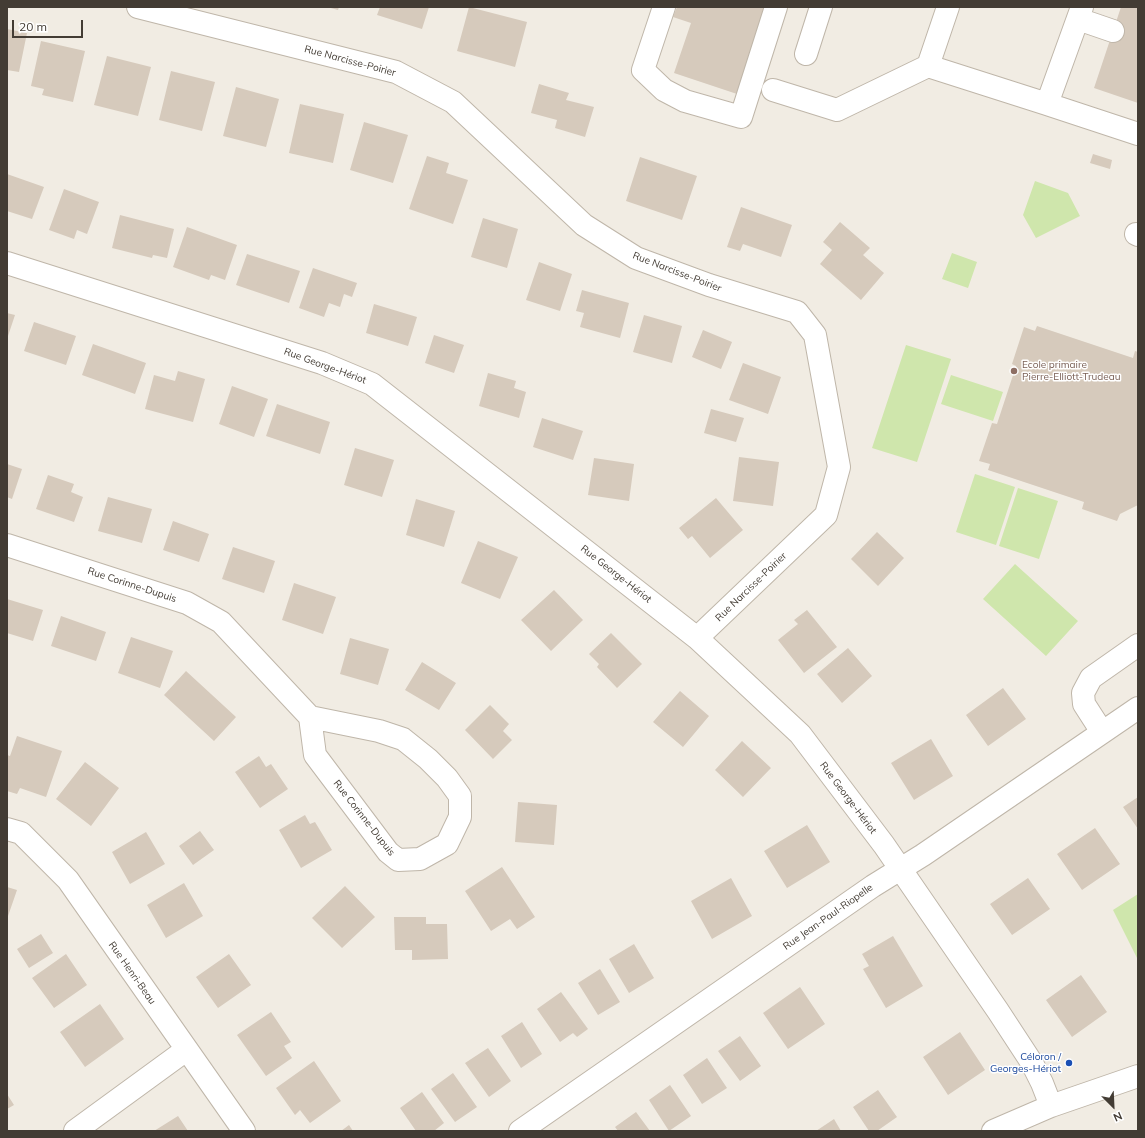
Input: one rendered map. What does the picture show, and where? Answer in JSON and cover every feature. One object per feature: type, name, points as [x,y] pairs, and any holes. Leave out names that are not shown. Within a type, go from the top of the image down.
[{"type":"street","name":"Rue Narcisse-Poirier","points":[[138,7],[396,72],[453,102],[584,225],[636,258],[709,285],[797,312],[815,335],[839,467],[826,515],[697,638]]},
{"type":"street","points":[[664,7],[643,70],[664,90],[685,101],[741,117],[776,7]]},
{"type":"street","points":[[806,54],[821,7]]},
{"type":"street","points":[[928,66],[948,7]]},
{"type":"street","points":[[1047,104],[1080,13],[1113,31]]},
{"type":"street","points":[[773,90],[837,110],[928,66],[1138,134]]},
{"type":"street","name":"Rue George-Hériot","points":[[7,263],[322,363],[372,384],[697,638],[800,734],[901,869],[1032,1063],[1051,1106]]},
{"type":"street","name":"Rue Corinne-Dupuis","points":[[7,545],[187,604],[221,622],[310,717],[379,731],[403,739],[428,759],[447,778],[460,796],[460,817],[447,844],[420,859],[398,860],[388,852],[315,755],[310,717]]},
{"type":"street","points":[[1102,732],[1084,704],[1083,693],[1091,678],[1138,645]]},
{"type":"street","name":"Rue Jean-Paul-Riopelle","points":[[520,1131],[873,886],[901,869],[1138,708]]},
{"type":"street","name":"Rue Henri-Beau","points":[[7,829],[21,833],[68,880],[244,1131]]},
{"type":"street","points":[[75,1131],[186,1050]]},
{"type":"street","points":[[993,1131],[1051,1106],[1138,1076]]},
{"type":"green space","points":[[1035,181],[1068,193],[1080,216],[1036,238],[1023,215]]},
{"type":"green space","points":[[952,253],[977,262],[968,288],[942,279]]},
{"type":"green space","points":[[906,345],[951,359],[917,462],[872,448]]},
{"type":"green space","points":[[951,375],[1003,392],[993,421],[941,404]]},
{"type":"green space","points":[[975,474],[1015,487],[996,545],[956,532]]},
{"type":"green space","points":[[1018,488],[1058,501],[1039,559],[999,546]]},
{"type":"green space","points":[[1015,564],[1078,621],[1046,656],[983,599]]},
{"type":"green space","points":[[1138,894],[1138,960],[1113,910]]},
{"type":"building","points":[[327,7],[339,7],[338,10]]},
{"type":"building","points":[[380,7],[429,7],[422,29],[377,15]]},
{"type":"building","points":[[469,7],[527,22],[515,67],[457,51]]},
{"type":"building","points":[[677,7],[767,7],[737,94],[674,73],[691,23],[673,17]]},
{"type":"building","points":[[1121,7],[1138,7],[1138,103],[1094,88]]},
{"type":"building","points":[[7,29],[27,33],[19,72],[7,70]]},
{"type":"building","points":[[41,41],[85,51],[73,102],[42,95],[44,89],[31,86]]},
{"type":"building","points":[[107,56],[151,67],[138,116],[94,105]]},
{"type":"building","points":[[171,71],[215,82],[202,131],[159,120]]},
{"type":"building","points":[[539,84],[569,93],[566,100],[594,107],[585,137],[555,128],[557,120],[531,113]]},
{"type":"building","points":[[236,87],[279,99],[266,147],[223,136]]},
{"type":"building","points":[[300,104],[344,114],[333,163],[289,153]]},
{"type":"building","points":[[364,122],[408,135],[393,183],[350,170]]},
{"type":"building","points":[[1093,154],[1112,160],[1110,169],[1090,163]]},
{"type":"building","points":[[427,156],[449,163],[446,173],[468,180],[453,224],[409,209]]},
{"type":"building","points":[[640,157],[697,176],[682,220],[626,201]]},
{"type":"building","points":[[7,174],[44,187],[32,219],[7,211]]},
{"type":"building","points":[[64,189],[99,202],[87,234],[77,230],[74,239],[49,230]]},
{"type":"building","points":[[741,207],[792,225],[781,257],[743,244],[740,251],[727,247]]},
{"type":"building","points":[[120,215],[174,229],[167,258],[153,255],[152,258],[112,248]]},
{"type":"building","points":[[483,218],[518,229],[507,268],[471,257]]},
{"type":"building","points":[[840,222],[870,248],[863,255],[884,273],[861,300],[820,264],[832,250],[823,242]]},
{"type":"building","points":[[187,227],[237,245],[225,280],[211,275],[209,280],[173,267]]},
{"type":"building","points":[[247,254],[300,271],[289,303],[236,285]]},
{"type":"building","points":[[539,262],[572,274],[560,311],[526,300]]},
{"type":"building","points":[[313,268],[357,283],[352,297],[344,294],[340,307],[329,303],[324,317],[299,308]]},
{"type":"building","points":[[582,290],[629,303],[620,338],[580,327],[584,313],[576,311]]},
{"type":"building","points":[[374,304],[417,317],[408,346],[366,333]]},
{"type":"building","points":[[7,313],[15,315],[7,339]]},
{"type":"building","points":[[644,315],[682,326],[672,363],[633,352]]},
{"type":"building","points":[[34,322],[76,336],[66,365],[24,351]]},
{"type":"building","points":[[1037,326],[1133,358],[1135,351],[1138,352],[1138,505],[1120,514],[1117,521],[1082,509],[1084,502],[988,470],[990,464],[979,461],[992,423],[997,424],[1016,366],[1012,364],[1024,327],[1035,331]]},
{"type":"building","points":[[703,330],[732,342],[721,369],[692,357]]},
{"type":"building","points":[[434,335],[464,345],[454,373],[425,363]]},
{"type":"building","points":[[93,344],[146,363],[135,394],[82,375]]},
{"type":"building","points":[[743,363],[781,377],[768,414],[729,400]]},
{"type":"building","points":[[178,371],[205,379],[193,422],[145,409],[154,375],[175,381]]},
{"type":"building","points":[[488,373],[516,381],[514,388],[526,392],[519,418],[479,406]]},
{"type":"building","points":[[232,386],[268,399],[254,437],[219,424]]},
{"type":"building","points":[[277,404],[330,422],[320,454],[266,436]]},
{"type":"building","points":[[711,409],[744,418],[736,442],[704,433]]},
{"type":"building","points":[[542,418],[583,431],[573,460],[533,447]]},
{"type":"building","points":[[355,448],[394,460],[382,497],[344,485]]},
{"type":"building","points":[[739,457],[779,462],[773,506],[733,501]]},
{"type":"building","points":[[594,458],[634,464],[629,501],[588,495]]},
{"type":"building","points":[[7,464],[22,469],[12,499],[7,497]]},
{"type":"building","points":[[48,475],[74,484],[71,492],[83,497],[74,522],[36,509]]},
{"type":"building","points":[[108,497],[152,509],[142,543],[98,531]]},
{"type":"building","points":[[716,498],[743,530],[710,558],[692,536],[688,539],[679,528]]},
{"type":"building","points":[[416,499],[455,511],[444,547],[406,535]]},
{"type":"building","points":[[173,521],[209,534],[199,562],[163,550]]},
{"type":"building","points":[[877,532],[904,558],[878,586],[851,559]]},
{"type":"building","points":[[478,541],[518,557],[500,599],[461,583]]},
{"type":"building","points":[[233,547],[275,561],[264,593],[222,579]]},
{"type":"building","points":[[294,583],[336,597],[323,634],[282,620]]},
{"type":"building","points":[[554,590],[583,620],[551,651],[521,620]]},
{"type":"building","points":[[7,599],[43,610],[33,641],[7,633]]},
{"type":"building","points":[[807,610],[837,647],[804,673],[778,640],[798,624],[794,620]]},
{"type":"building","points":[[61,616],[106,632],[96,661],[51,646]]},
{"type":"building","points":[[611,633],[642,664],[617,688],[597,667],[599,664],[589,654]]},
{"type":"building","points":[[131,637],[173,651],[160,688],[118,673]]},
{"type":"building","points":[[350,638],[389,649],[378,685],[340,674]]},
{"type":"building","points":[[848,648],[872,676],[842,703],[817,674]]},
{"type":"building","points":[[422,662],[456,683],[439,710],[405,690]]},
{"type":"building","points":[[186,671],[236,717],[214,741],[164,695]]},
{"type":"building","points":[[1003,688],[1026,719],[988,746],[966,715]]},
{"type":"building","points":[[680,691],[709,716],[683,747],[653,722]]},
{"type":"building","points":[[490,705],[509,724],[503,731],[512,740],[493,759],[465,730]]},
{"type":"building","points":[[17,736],[62,751],[46,797],[20,788],[17,794],[7,791],[7,755],[10,756]]},
{"type":"building","points":[[931,739],[953,776],[914,800],[891,763]]},
{"type":"building","points":[[742,741],[771,768],[743,797],[715,770]]},
{"type":"building","points":[[259,756],[266,767],[271,764],[288,789],[260,808],[235,772]]},
{"type":"building","points":[[85,762],[119,788],[91,826],[56,799]]},
{"type":"building","points":[[1138,797],[1138,829],[1123,807]]},
{"type":"building","points":[[518,802],[557,805],[554,845],[515,842]]},
{"type":"building","points":[[305,815],[310,824],[315,822],[332,850],[301,868],[279,830]]},
{"type":"building","points":[[807,825],[830,862],[787,888],[764,851]]},
{"type":"building","points":[[1095,828],[1120,864],[1082,890],[1057,854]]},
{"type":"building","points":[[200,831],[214,850],[193,865],[179,846]]},
{"type":"building","points":[[146,832],[165,864],[130,884],[112,852]]},
{"type":"building","points":[[502,867],[535,917],[517,929],[510,919],[491,931],[465,891]]},
{"type":"building","points":[[731,878],[752,916],[712,939],[691,901]]},
{"type":"building","points":[[1028,878],[1050,909],[1012,935],[990,904]]},
{"type":"building","points":[[184,883],[203,916],[166,938],[147,905]]},
{"type":"building","points":[[345,886],[375,917],[342,948],[312,918]]},
{"type":"building","points":[[7,887],[17,890],[7,919]]},
{"type":"building","points":[[394,917],[426,917],[426,924],[447,924],[448,959],[412,960],[412,950],[395,950]]},
{"type":"building","points":[[41,934],[53,953],[29,968],[17,949]]},
{"type":"building","points":[[893,936],[923,986],[886,1008],[863,969],[869,966],[862,954]]},
{"type":"building","points":[[634,944],[654,978],[629,993],[609,959]]},
{"type":"building","points":[[66,954],[87,985],[54,1008],[32,978]]},
{"type":"building","points":[[229,954],[251,985],[218,1008],[196,977]]},
{"type":"building","points":[[600,969],[620,1002],[598,1015],[578,983]]},
{"type":"building","points":[[1081,975],[1107,1012],[1072,1037],[1046,1000]]},
{"type":"building","points":[[800,987],[825,1024],[788,1049],[763,1013]]},
{"type":"building","points":[[561,992],[588,1029],[577,1037],[573,1033],[560,1042],[537,1009]]},
{"type":"building","points":[[100,1004],[124,1039],[85,1067],[60,1032]]},
{"type":"building","points":[[271,1012],[291,1042],[284,1046],[292,1058],[266,1076],[237,1035]]},
{"type":"building","points":[[522,1022],[542,1054],[521,1068],[501,1036]]},
{"type":"building","points":[[960,1032],[985,1070],[948,1095],[923,1057]]},
{"type":"building","points":[[740,1036],[761,1066],[740,1081],[718,1051]]},
{"type":"building","points":[[488,1048],[511,1081],[489,1097],[465,1063]]},
{"type":"building","points":[[707,1058],[727,1088],[702,1104],[683,1075]]},
{"type":"building","points":[[314,1061],[341,1101],[310,1123],[300,1110],[295,1115],[276,1088]]},
{"type":"building","points":[[453,1073],[477,1107],[455,1122],[431,1089]]},
{"type":"building","points":[[670,1085],[691,1116],[669,1131],[649,1100]]},
{"type":"building","points":[[878,1090],[897,1117],[877,1131],[869,1131],[853,1107]]},
{"type":"building","points":[[422,1092],[444,1123],[434,1131],[416,1131],[400,1108]]},
{"type":"building","points":[[7,1094],[14,1105],[7,1109]]},
{"type":"building","points":[[636,1112],[650,1131],[618,1131],[615,1127]]},
{"type":"building","points":[[178,1116],[188,1131],[154,1131]]},
{"type":"building","points":[[834,1119],[841,1131],[816,1131]]},
{"type":"building","points":[[349,1125],[353,1131],[341,1131]]},
{"type":"place","name":"Ecole primaire Pierre-Elliott-Trudeau","points":[[1014,371]]},
{"type":"place","name":"Céloron / Georges-Hériot","points":[[1069,1063]]}]
